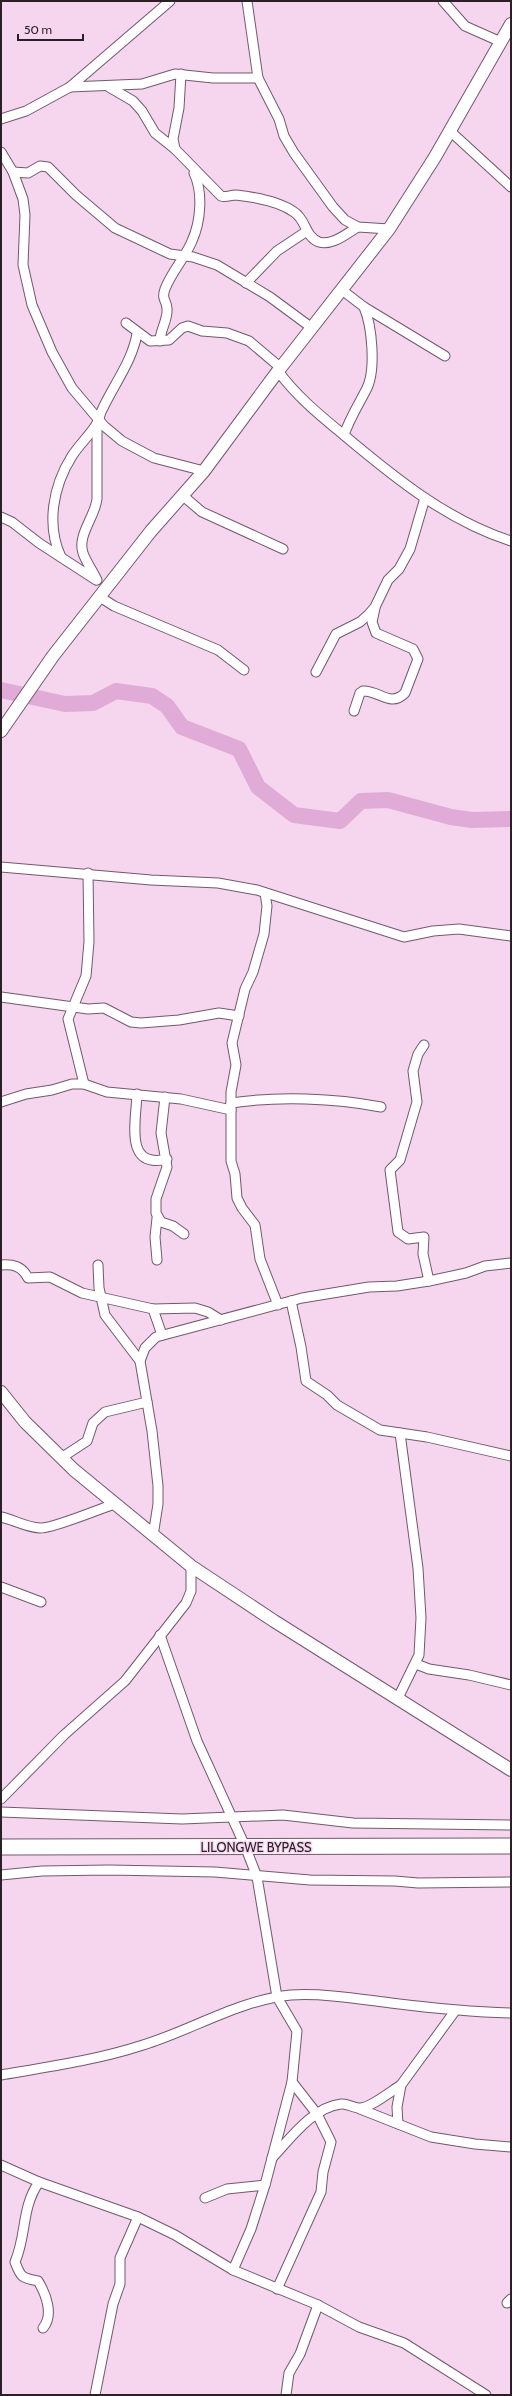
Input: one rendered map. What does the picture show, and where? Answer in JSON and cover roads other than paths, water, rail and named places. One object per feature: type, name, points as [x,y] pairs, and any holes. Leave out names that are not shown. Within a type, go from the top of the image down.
[{"type":"main road","name":"LILONGWE BYPASS","points":[[1,1847],[511,1846]]},
{"type":"street","points":[[1,119],[26,111],[50,96],[70,87],[170,1]]},
{"type":"street","points":[[246,1],[258,78],[279,119],[284,136],[297,158],[339,215],[358,227],[389,229]]},
{"type":"street","points":[[443,1],[466,26],[506,39]]},
{"type":"street","points":[[1,731],[53,656],[100,597],[102,583],[204,471],[280,369],[389,229],[506,39],[511,24]]},
{"type":"street","points":[[70,87],[109,87],[142,84],[181,74],[213,78],[258,78]]},
{"type":"street","points":[[175,149],[173,139],[179,108],[181,74]]},
{"type":"street","points":[[109,87],[133,101],[142,111],[154,133],[175,149],[221,196],[249,197],[284,207],[300,218],[307,231],[319,242],[328,243],[358,227]]},
{"type":"street","points":[[450,131],[511,187]]},
{"type":"street","points":[[1,152],[13,172],[23,199],[25,215],[24,265],[32,305],[52,352],[72,388],[98,421],[112,434],[154,458],[204,471]]},
{"type":"street","points":[[13,172],[28,173],[40,166],[48,167],[76,195],[115,228],[157,249],[204,260],[270,297],[312,328]]},
{"type":"street","points":[[160,341],[160,332],[167,310],[163,297],[165,290],[192,241],[197,227],[200,194],[198,182],[191,166]]},
{"type":"street","points":[[246,283],[277,251],[307,231]]},
{"type":"street","points":[[342,290],[364,307],[445,356]]},
{"type":"street","points":[[344,435],[368,387],[371,376],[371,344],[368,318],[364,307]]},
{"type":"street","points":[[126,323],[137,334],[150,341],[169,340],[182,328],[188,326],[202,331],[227,333],[249,341],[280,369],[300,398],[380,465],[425,498],[482,531],[511,541]]},
{"type":"street","points":[[61,558],[55,545],[53,533],[53,506],[71,457],[98,421],[122,374],[137,334]]},
{"type":"street","points":[[98,421],[98,488],[96,507],[81,541],[83,554],[102,583]]},
{"type":"street","points":[[182,495],[202,512],[283,549]]},
{"type":"street","points":[[354,711],[360,693],[363,691],[392,700],[401,697],[405,693],[418,659],[413,649],[376,633],[372,622],[375,606],[384,586],[399,569],[410,549],[425,498]]},
{"type":"street","points":[[1,517],[12,522],[61,558],[102,583]]},
{"type":"street","points":[[100,597],[114,606],[218,650],[244,670]]},
{"type":"street","points":[[316,672],[336,634],[360,622],[375,606]]},
{"type":"street","points":[[1,867],[88,873],[151,880],[218,882],[265,893],[404,937],[433,931],[459,929],[511,936]]},
{"type":"street","points":[[84,1084],[68,1019],[87,970],[89,903],[88,873]]},
{"type":"street","points":[[265,893],[267,906],[264,934],[253,972],[245,989],[232,1043],[236,1065],[231,1107],[231,1160],[235,1174],[237,1198],[242,1208],[255,1225],[260,1260],[278,1305]]},
{"type":"street","points":[[1,998],[88,1009],[104,1008],[131,1022],[142,1023],[179,1020],[220,1013],[239,1016]]},
{"type":"street","points":[[424,1045],[418,1054],[413,1071],[417,1102],[400,1160],[390,1170],[398,1232],[408,1239],[424,1236],[423,1254],[428,1281]]},
{"type":"street","points":[[1,1102],[26,1094],[52,1090],[72,1084],[84,1084],[107,1092],[165,1097],[231,1107],[249,1101],[327,1100],[381,1107]]},
{"type":"street","points":[[137,1094],[136,1150],[144,1159],[154,1162],[167,1159]]},
{"type":"street","points":[[157,1260],[155,1237],[157,1218],[155,1205],[162,1178],[167,1167],[167,1159],[161,1133],[165,1097]]},
{"type":"street","points":[[157,1218],[161,1222],[174,1226],[184,1234]]},
{"type":"street","points":[[153,1536],[158,1504],[158,1486],[140,1361],[144,1348],[162,1335],[291,1301],[369,1287],[397,1286],[428,1281],[466,1273],[485,1266],[511,1262]]},
{"type":"street","points":[[1,1265],[14,1265],[22,1269],[28,1278],[50,1277],[82,1293],[101,1298],[153,1309],[195,1308],[208,1312],[221,1320]]},
{"type":"street","points":[[98,1265],[101,1298],[108,1320],[140,1361]]},
{"type":"street","points":[[291,1301],[301,1347],[306,1381],[327,1395],[337,1405],[373,1426],[511,1456]]},
{"type":"street","points":[[153,1309],[162,1335]]},
{"type":"street","points":[[1,1392],[25,1422],[61,1458],[114,1504],[191,1566],[274,1621],[511,1770]]},
{"type":"street","points":[[61,1458],[87,1441],[93,1423],[105,1412],[147,1402]]},
{"type":"street","points":[[398,1698],[416,1664],[421,1646],[418,1568],[400,1433]]},
{"type":"street","points":[[1,1517],[15,1520],[24,1526],[49,1528],[114,1504]]},
{"type":"street","points":[[1,1799],[64,1735],[125,1681],[186,1603],[191,1591],[191,1566]]},
{"type":"street","points":[[1,1587],[41,1602]]},
{"type":"street","points":[[160,1635],[197,1741],[246,1846],[257,1877],[277,1997],[297,2031],[292,2082],[265,2185],[251,2228],[233,2270]]},
{"type":"street","points":[[416,1664],[429,1669],[469,1675],[511,1685]]},
{"type":"street","points":[[1,1812],[60,1813],[118,1818],[283,1815],[353,1823],[511,1825]]},
{"type":"street","points":[[1,1875],[42,1871],[109,1870],[214,1872],[257,1877],[418,1883],[511,1882]]},
{"type":"street","points":[[1,2075],[110,2055],[144,2045],[227,2012],[277,1997],[306,1995],[455,2011],[511,2014]]},
{"type":"street","points":[[360,2108],[371,2105],[401,2085],[455,2011]]},
{"type":"street","points":[[276,2289],[321,2192],[323,2172],[331,2142],[317,2114],[292,2082]]},
{"type":"street","points":[[398,2124],[397,2107],[401,2085]]},
{"type":"street","points":[[271,2159],[307,2120],[341,2104],[360,2108],[431,2136],[475,2144],[511,2147]]},
{"type":"street","points":[[1,2165],[39,2182],[138,2217],[175,2235],[233,2270],[318,2305],[359,2327],[404,2342],[486,2395]]},
{"type":"street","points":[[39,2182],[30,2194],[24,2217],[22,2246],[15,2262],[19,2274],[29,2281],[38,2281],[46,2294],[48,2317],[43,2328]]},
{"type":"street","points":[[205,2198],[227,2189],[265,2185]]},
{"type":"street","points":[[95,2395],[113,2304],[120,2284],[120,2258],[138,2217]]},
{"type":"street","points":[[286,2395],[289,2373],[300,2354],[318,2305]]},
{"type":"waterway","points":[[1,690],[65,704],[93,703],[116,691],[152,696],[167,706],[182,727],[239,749],[258,787],[294,815],[340,821],[361,801],[388,800],[451,817],[472,820],[511,819]]}]
